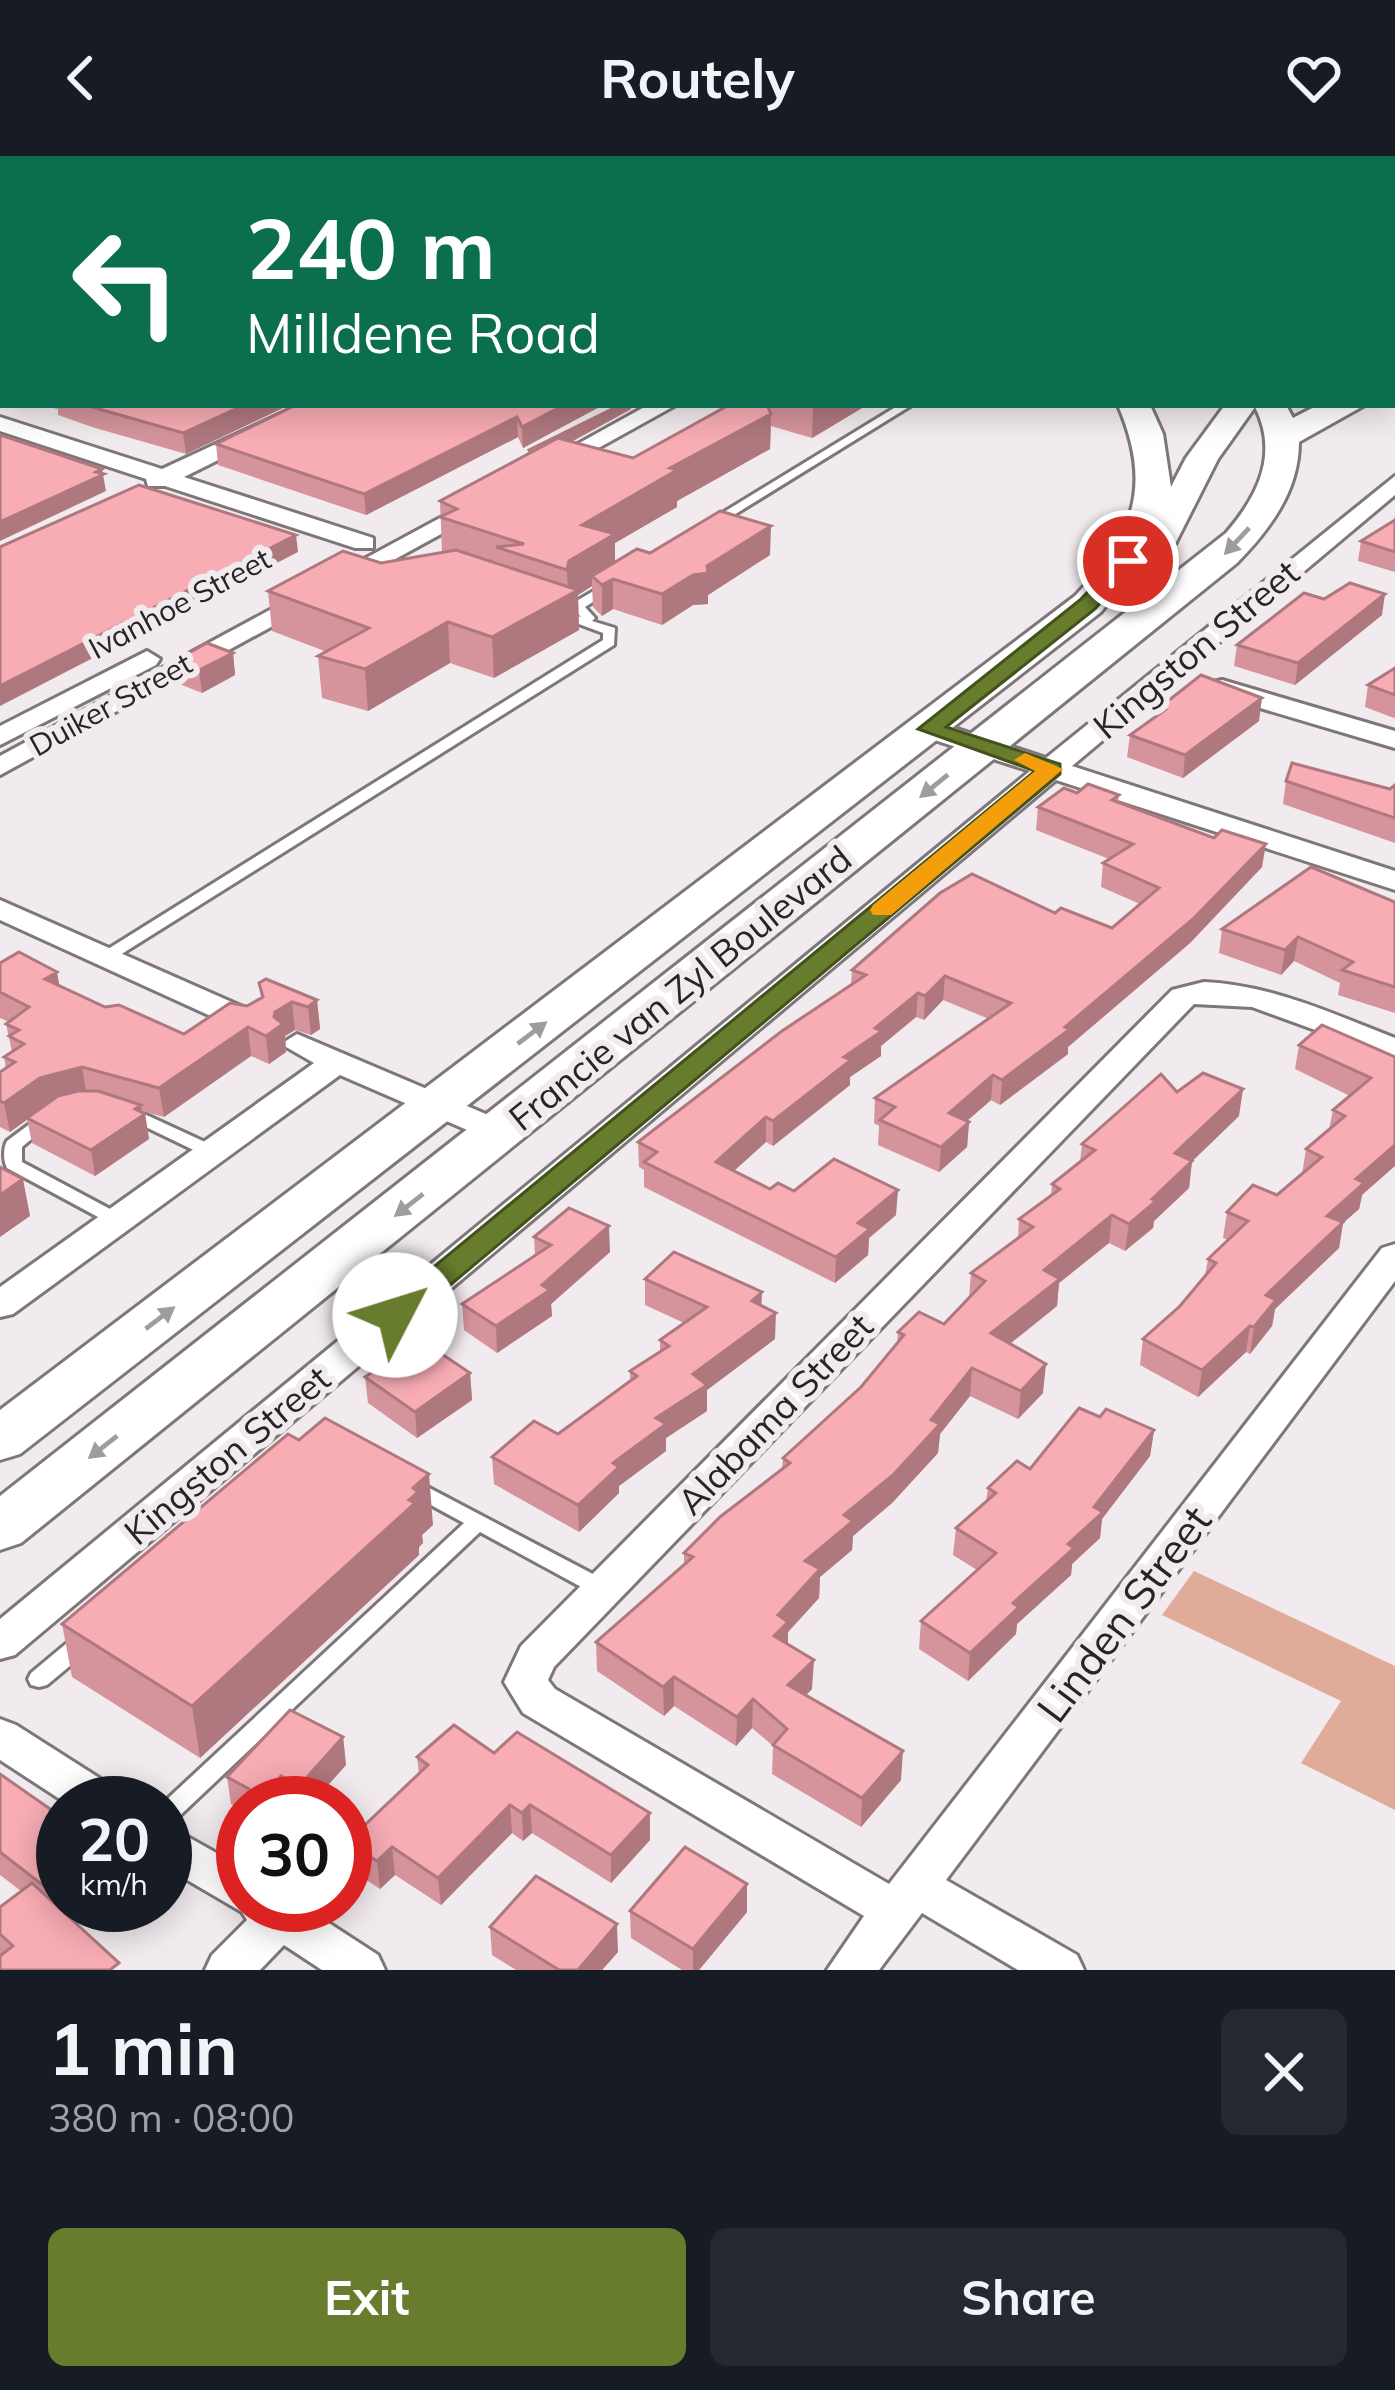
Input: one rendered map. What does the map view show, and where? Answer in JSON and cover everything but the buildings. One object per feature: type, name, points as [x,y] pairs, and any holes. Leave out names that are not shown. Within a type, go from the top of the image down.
[{"type":"main road","name":"Francie van Zyl Boulevard","points":[[0,1440],[1043,642],[1112,581],[1142,537],[1156,475],[1149,433],[1136,408]]},
{"type":"main road","points":[[1043,642],[1100,607],[1135,574],[1170,528],[1227,418],[1238,408]]},
{"type":"main road","points":[[1278,421],[1340,408]]},
{"type":"main road","name":"Francie van Zyl Boulevard","points":[[0,1528],[1237,543],[1275,487],[1278,421]]},
{"type":"street","points":[[124,497],[312,408]]},
{"type":"street","name":"Duiker Street","points":[[0,767],[659,408]]},
{"type":"street","points":[[0,424],[384,554]]},
{"type":"street","name":"Ivanhoe Street","points":[[0,737],[384,554],[480,482]]},
{"type":"street","name":"Kingston Street","points":[[0,1643],[1395,483]]},
{"type":"street","points":[[1168,672],[1395,740]]},
{"type":"street","points":[[929,729],[1395,881]]},
{"type":"street","points":[[0,909],[248,1022]]},
{"type":"street","name":"Alabama Street","points":[[907,1899],[539,1701],[526,1682],[536,1658],[1184,997],[1197,990],[1233,992],[1395,1049]]},
{"type":"street","points":[[297,1044],[500,1132]]},
{"type":"street","points":[[0,1305],[337,1062]]},
{"type":"street","name":"Linden Street","points":[[851,1970],[1395,1256]]},
{"type":"street","points":[[0,1737],[60,1776]]},
{"type":"street","points":[[907,1899],[1060,1970]]},
{"type":"street","points":[[229,1970],[248,1932]]},
{"type":"street","points":[[303,1932],[361,1970]]},
{"type":"lane","points":[[705,527],[902,408]]},
{"type":"lane","points":[[610,631],[577,606],[619,580]]},
{"type":"lane","points":[[535,606],[610,631]]},
{"type":"lane","points":[[106,957],[605,646],[610,631]]},
{"type":"lane","points":[[112,1103],[212,1152]]},
{"type":"lane","points":[[64,1108],[17,1139],[10,1151],[13,1164],[117,1220]]},
{"type":"lane","points":[[400,1479],[604,1589]]},
{"type":"lane","points":[[192,1790],[478,1521]]},
{"type":"lane","points":[[39,1679],[91,1636]]},
{"type":"shaded area","points":[[1194,1571],[1395,1666],[1395,1810],[1301,1763],[1341,1701],[1162,1615]]},
{"type":"slow traffic","points":[[882,910],[1052,769],[1025,760]]},
{"type":"route","points":[[395,1315],[1052,769],[929,729],[1043,642],[1128,561]]}]
